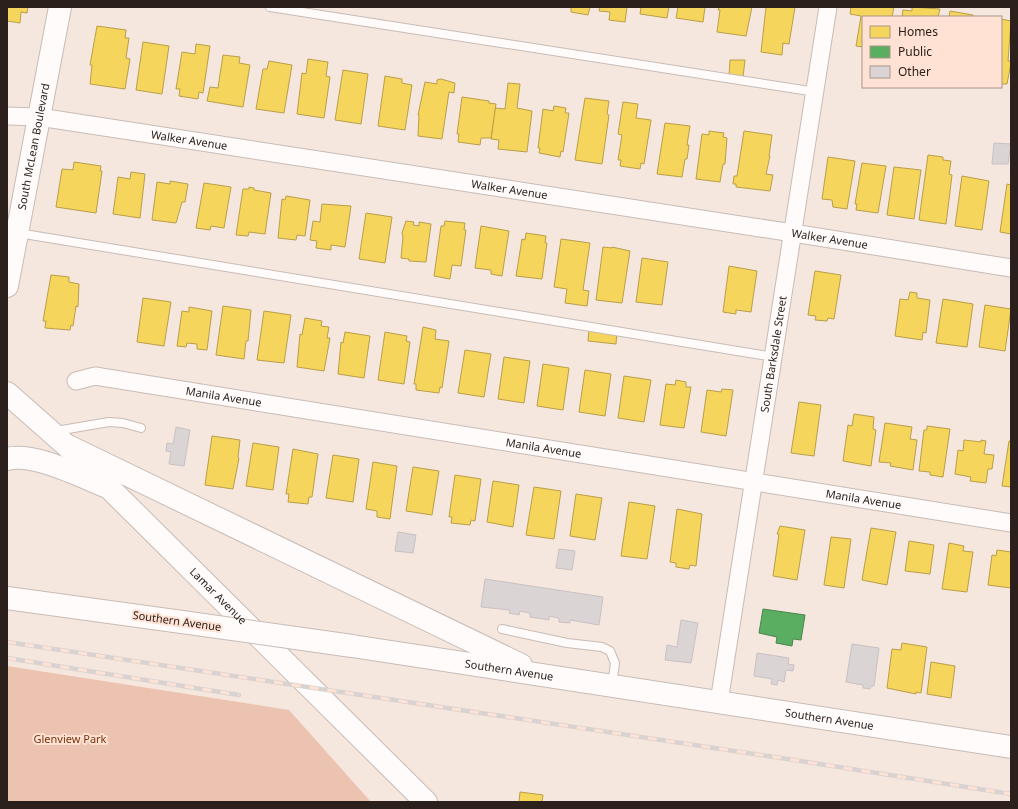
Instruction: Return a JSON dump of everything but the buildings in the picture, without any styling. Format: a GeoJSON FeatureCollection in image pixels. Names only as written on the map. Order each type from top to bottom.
{"type":"FeatureCollection","features":[{"type":"Feature","properties":{"kind":"main road","name":"South McLean Boulevard"},"geometry":{"type":"LineString","coordinates":[[7,286],[60,7]]}},
{"type":"Feature","properties":{"kind":"main road","name":"Lamar Avenue"},"geometry":{"type":"LineString","coordinates":[[7,393],[59,439],[110,488],[426,802]]}},
{"type":"Feature","properties":{"kind":"main road"},"geometry":{"type":"LineString","coordinates":[[59,439],[542,675]]}},
{"type":"Feature","properties":{"kind":"main road"},"geometry":{"type":"LineString","coordinates":[[7,459],[12,458],[43,461],[110,488]]}},
{"type":"Feature","properties":{"kind":"main road","name":"Southern Avenue"},"geometry":{"type":"LineString","coordinates":[[12,596],[352,646],[1011,747]]}},
{"type":"Feature","properties":{"kind":"street","name":"South Barksdale Street"},"geometry":{"type":"LineString","coordinates":[[719,702],[816,92],[828,7]]}},
{"type":"Feature","properties":{"kind":"street","name":"Walker Avenue"},"geometry":{"type":"LineString","coordinates":[[7,116],[39,117],[1011,268]]}},
{"type":"Feature","properties":{"kind":"street","name":"Manila Avenue"},"geometry":{"type":"LineString","coordinates":[[76,381],[95,376],[1011,523]]}},
{"type":"Feature","properties":{"kind":"lane"},"geometry":{"type":"LineString","coordinates":[[270,7],[816,92]]}},
{"type":"Feature","properties":{"kind":"lane"},"geometry":{"type":"LineString","coordinates":[[17,232],[39,237],[774,357]]}},
{"type":"Feature","properties":{"kind":"lane"},"geometry":{"type":"LineString","coordinates":[[59,439],[109,422],[123,423],[141,428]]}},
{"type":"Feature","properties":{"kind":"lane"},"geometry":{"type":"LineString","coordinates":[[502,629],[567,644],[602,647],[610,652],[615,663],[612,686]]}},
{"type":"Feature","properties":{"kind":"green space","name":"Glenview Park"},"geometry":{"type":"Polygon","coordinates":[[[7,666],[289,710],[371,802],[7,802],[7,666]]]}},
{"type":"Feature","properties":{"kind":"railway"},"geometry":{"type":"LineString","coordinates":[[7,642],[1011,794]]}},
{"type":"Feature","properties":{"kind":"railway"},"geometry":{"type":"LineString","coordinates":[[7,658],[239,695]]}}]}
